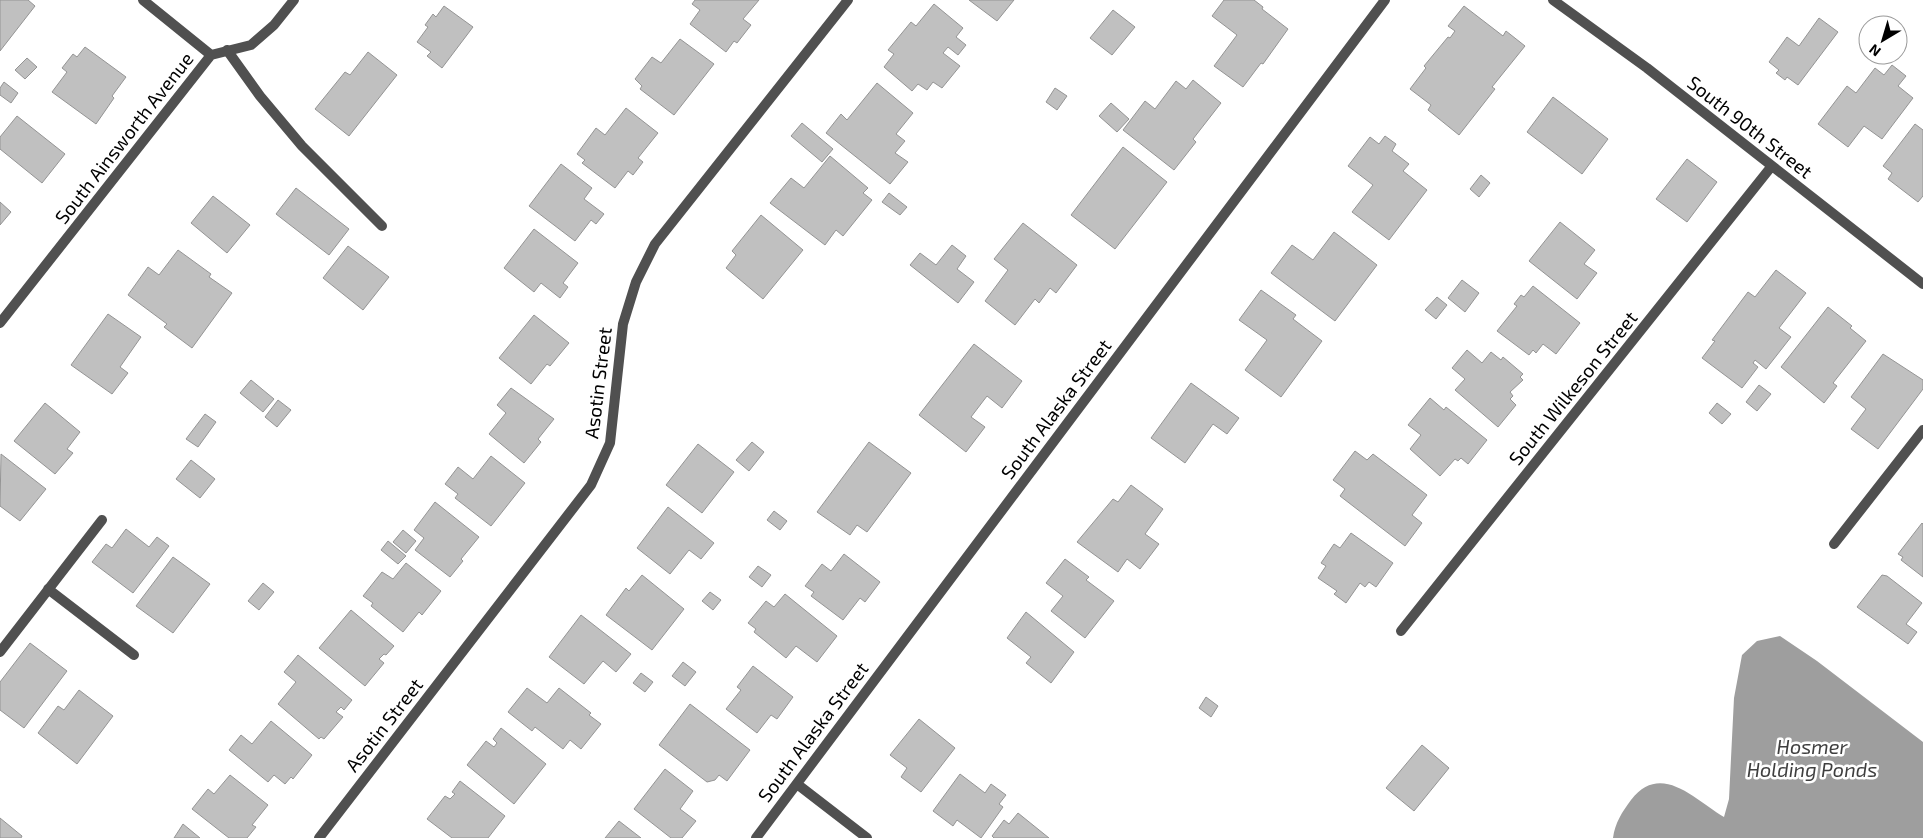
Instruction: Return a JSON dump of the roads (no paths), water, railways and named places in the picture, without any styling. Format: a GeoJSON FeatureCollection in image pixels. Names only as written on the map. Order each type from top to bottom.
{"type":"FeatureCollection","features":[{"type":"Feature","properties":{"kind":"street"},"geometry":{"type":"LineString","coordinates":[[143,0],[211,55]]}},
{"type":"Feature","properties":{"kind":"street","name":"South Ainsworth Avenue"},"geometry":{"type":"LineString","coordinates":[[0,323],[211,55],[251,45],[274,25],[294,0]]}},
{"type":"Feature","properties":{"kind":"street","name":"Asotin Street"},"geometry":{"type":"LineString","coordinates":[[319,838],[591,485],[610,443],[623,324],[636,282],[655,244],[848,0]]}},
{"type":"Feature","properties":{"kind":"street","name":"South Alaska Street"},"geometry":{"type":"LineString","coordinates":[[756,838],[1385,0]]}},
{"type":"Feature","properties":{"kind":"street","name":"South 90th Street"},"geometry":{"type":"LineString","coordinates":[[1553,0],[1647,68],[1771,167],[1923,284]]}},
{"type":"Feature","properties":{"kind":"street"},"geometry":{"type":"LineString","coordinates":[[227,50],[260,96],[302,146],[382,226]]}},
{"type":"Feature","properties":{"kind":"street","name":"South Wilkeson Street"},"geometry":{"type":"LineString","coordinates":[[1401,631],[1771,167]]}},
{"type":"Feature","properties":{"kind":"street"},"geometry":{"type":"LineString","coordinates":[[1834,544],[1923,430]]}},
{"type":"Feature","properties":{"kind":"street"},"geometry":{"type":"LineString","coordinates":[[0,652],[102,520]]}},
{"type":"Feature","properties":{"kind":"street"},"geometry":{"type":"LineString","coordinates":[[48,589],[134,655]]}},
{"type":"Feature","properties":{"kind":"street"},"geometry":{"type":"LineString","coordinates":[[797,784],[867,838]]}},
{"type":"Feature","properties":{"kind":"water","name":"Hosmer Holding Ponds"},"geometry":{"type":"Polygon","coordinates":[[[1780,636],[1817,661],[1923,742],[1923,838],[1613,838],[1619,818],[1631,800],[1642,789],[1654,784],[1666,784],[1678,788],[1724,817],[1729,799],[1734,698],[1742,655],[1757,641],[1780,636]]]}}]}
